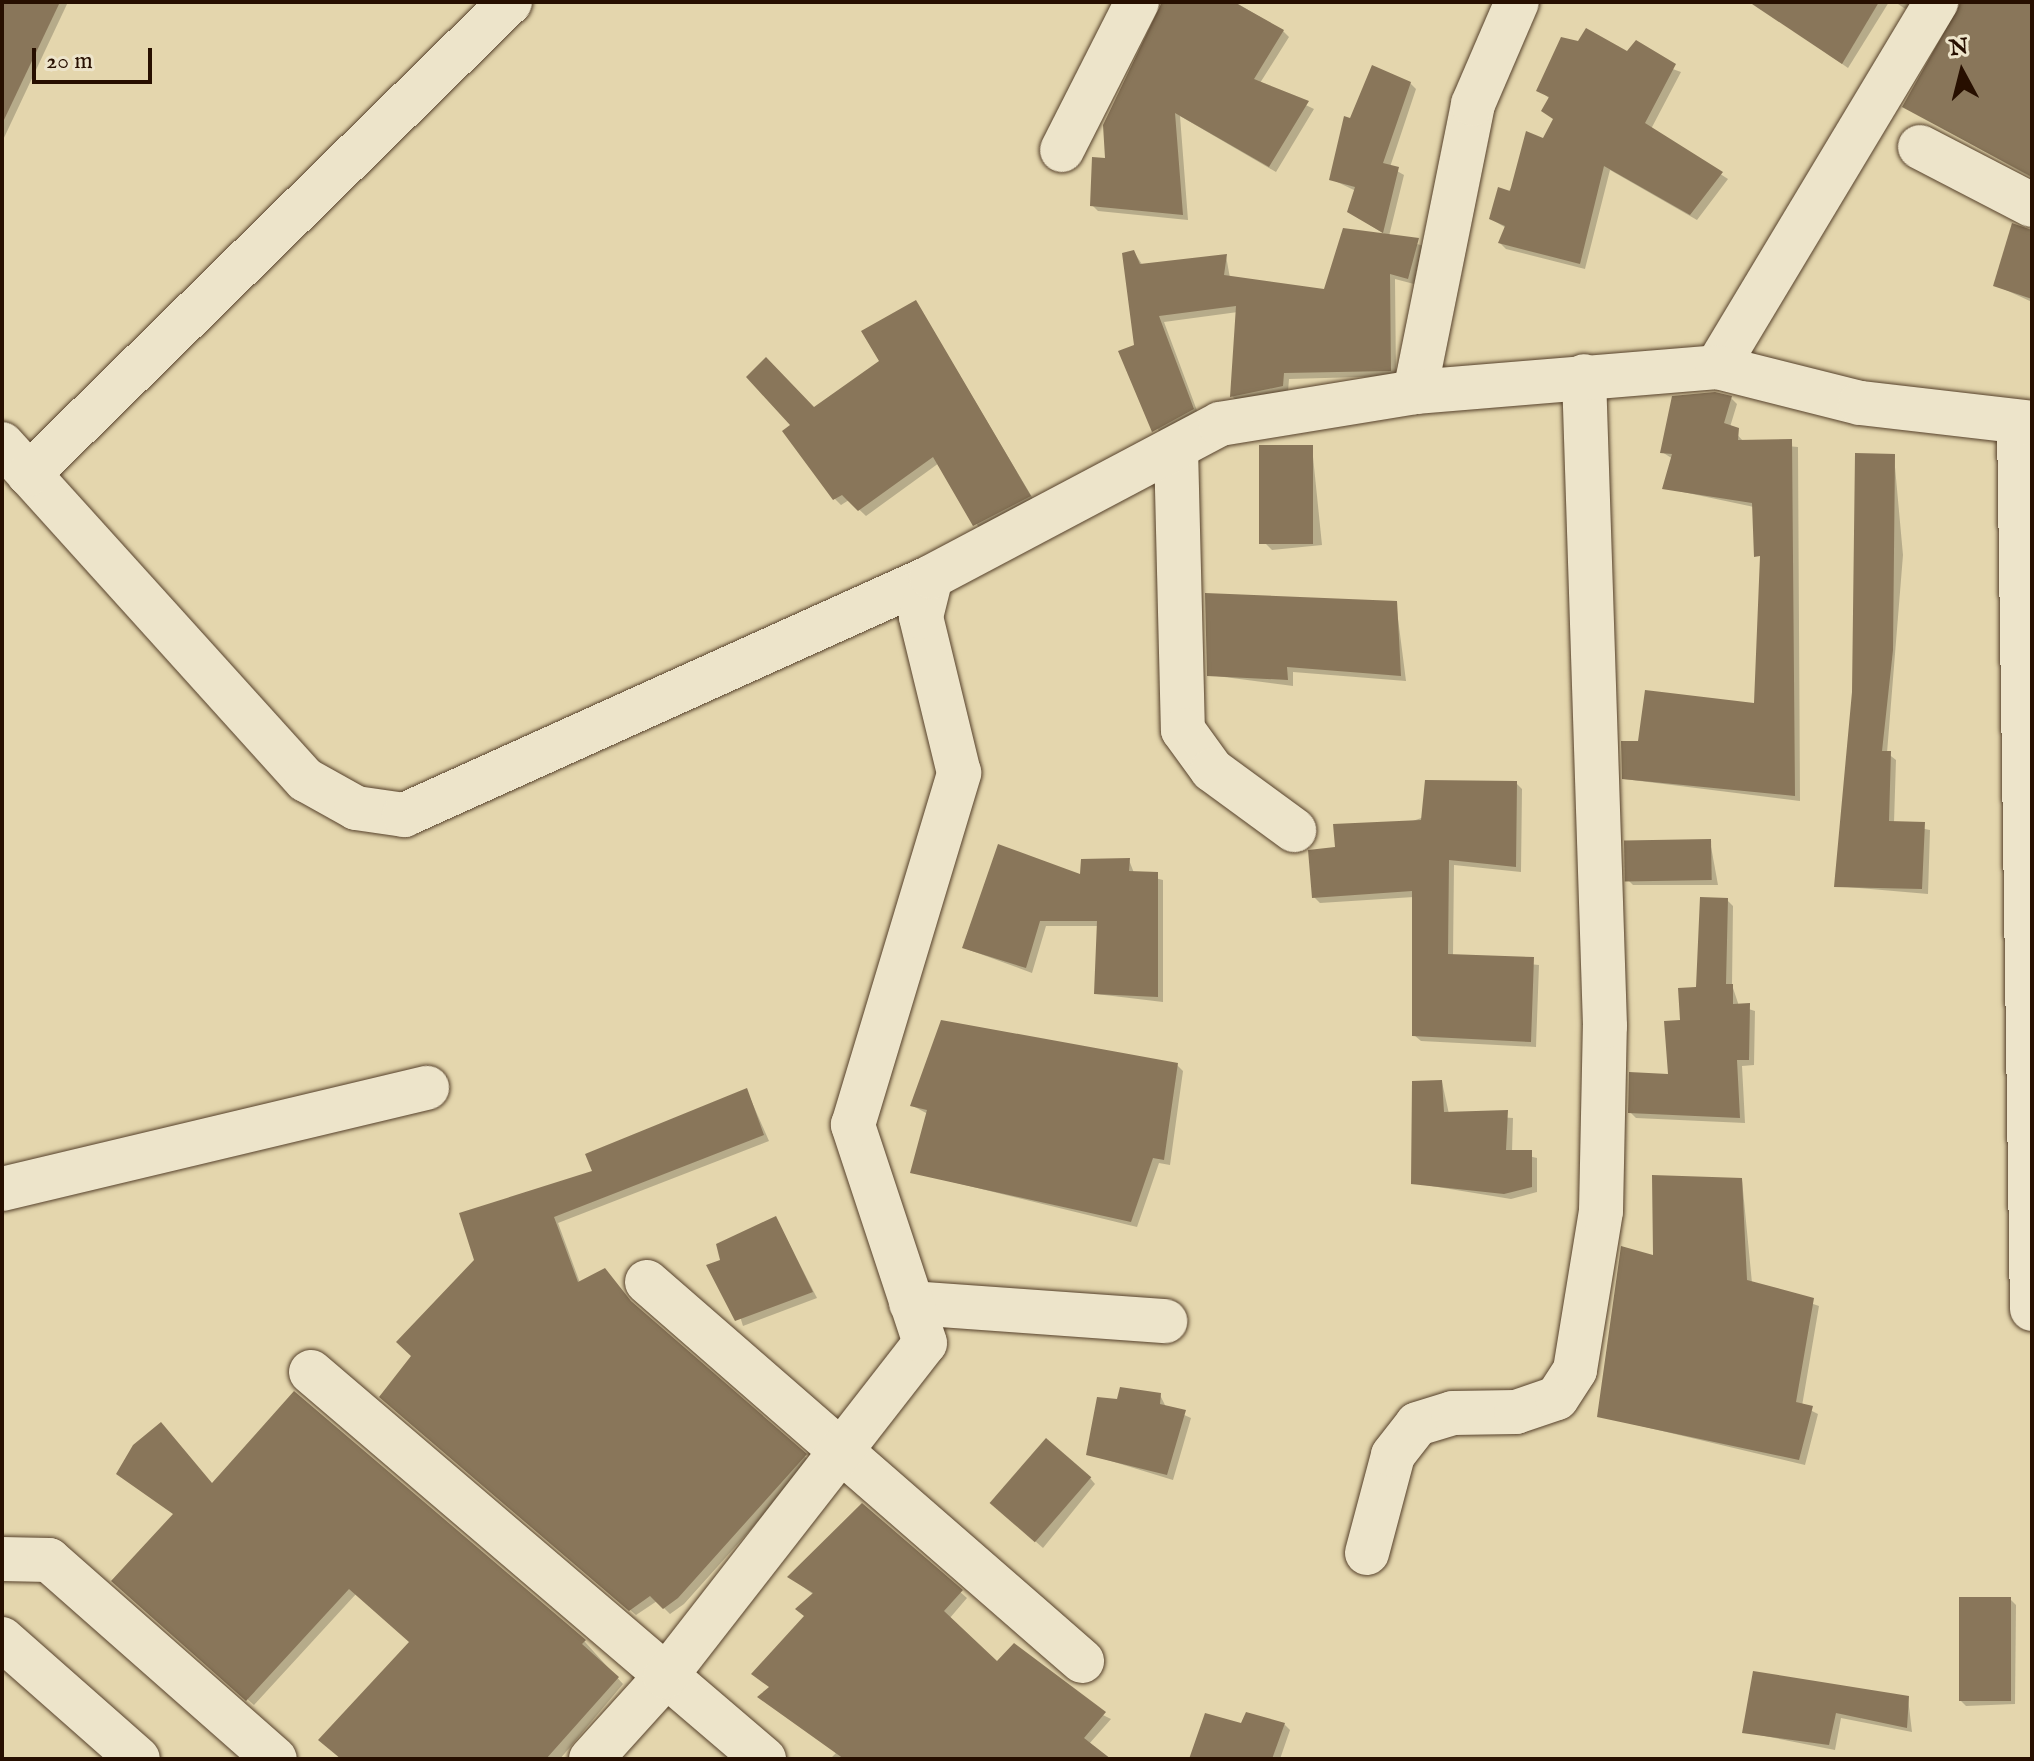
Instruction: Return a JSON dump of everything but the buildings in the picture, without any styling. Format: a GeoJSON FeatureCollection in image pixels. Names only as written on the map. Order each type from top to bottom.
{"type":"FeatureCollection","features":[{"type":"Feature","properties":{"kind":"street"},"geometry":{"type":"LineString","coordinates":[[510,2],[16,459],[306,780],[356,808],[404,815],[931,577],[1220,424],[1415,392],[1717,367],[1860,403],[2026,424],[2032,1309]]}},
{"type":"Feature","properties":{"kind":"street"},"geometry":{"type":"LineString","coordinates":[[1062,150],[1137,2]]}},
{"type":"Feature","properties":{"kind":"street"},"geometry":{"type":"LineString","coordinates":[[1415,392],[1473,104],[1517,2]]}},
{"type":"Feature","properties":{"kind":"street"},"geometry":{"type":"LineString","coordinates":[[1717,367],[1936,2]]}},
{"type":"Feature","properties":{"kind":"street"},"geometry":{"type":"LineString","coordinates":[[1920,147],[2032,205]]}},
{"type":"Feature","properties":{"kind":"street"},"geometry":{"type":"LineString","coordinates":[[1367,1553],[1393,1455],[1417,1424],[1453,1413],[1516,1412],[1557,1398],[1575,1370],[1601,1211],[1605,1026],[1584,376]]}},
{"type":"Feature","properties":{"kind":"street"},"geometry":{"type":"LineString","coordinates":[[1176,448],[1183,730],[1212,770],[1294,830]]}},
{"type":"Feature","properties":{"kind":"street"},"geometry":{"type":"LineString","coordinates":[[591,1759],[665,1677],[925,1343],[853,1125],[959,773],[921,617],[931,577]]}},
{"type":"Feature","properties":{"kind":"street"},"geometry":{"type":"LineString","coordinates":[[2,1189],[427,1088]]}},
{"type":"Feature","properties":{"kind":"street"},"geometry":{"type":"LineString","coordinates":[[647,1282],[1082,1661]]}},
{"type":"Feature","properties":{"kind":"street"},"geometry":{"type":"LineString","coordinates":[[911,1303],[1165,1321]]}},
{"type":"Feature","properties":{"kind":"street"},"geometry":{"type":"LineString","coordinates":[[311,1372],[764,1759]]}},
{"type":"Feature","properties":{"kind":"street"},"geometry":{"type":"LineString","coordinates":[[2,1559],[49,1560],[275,1759]]}},
{"type":"Feature","properties":{"kind":"street"},"geometry":{"type":"LineString","coordinates":[[2,1639],[138,1759]]}}]}
